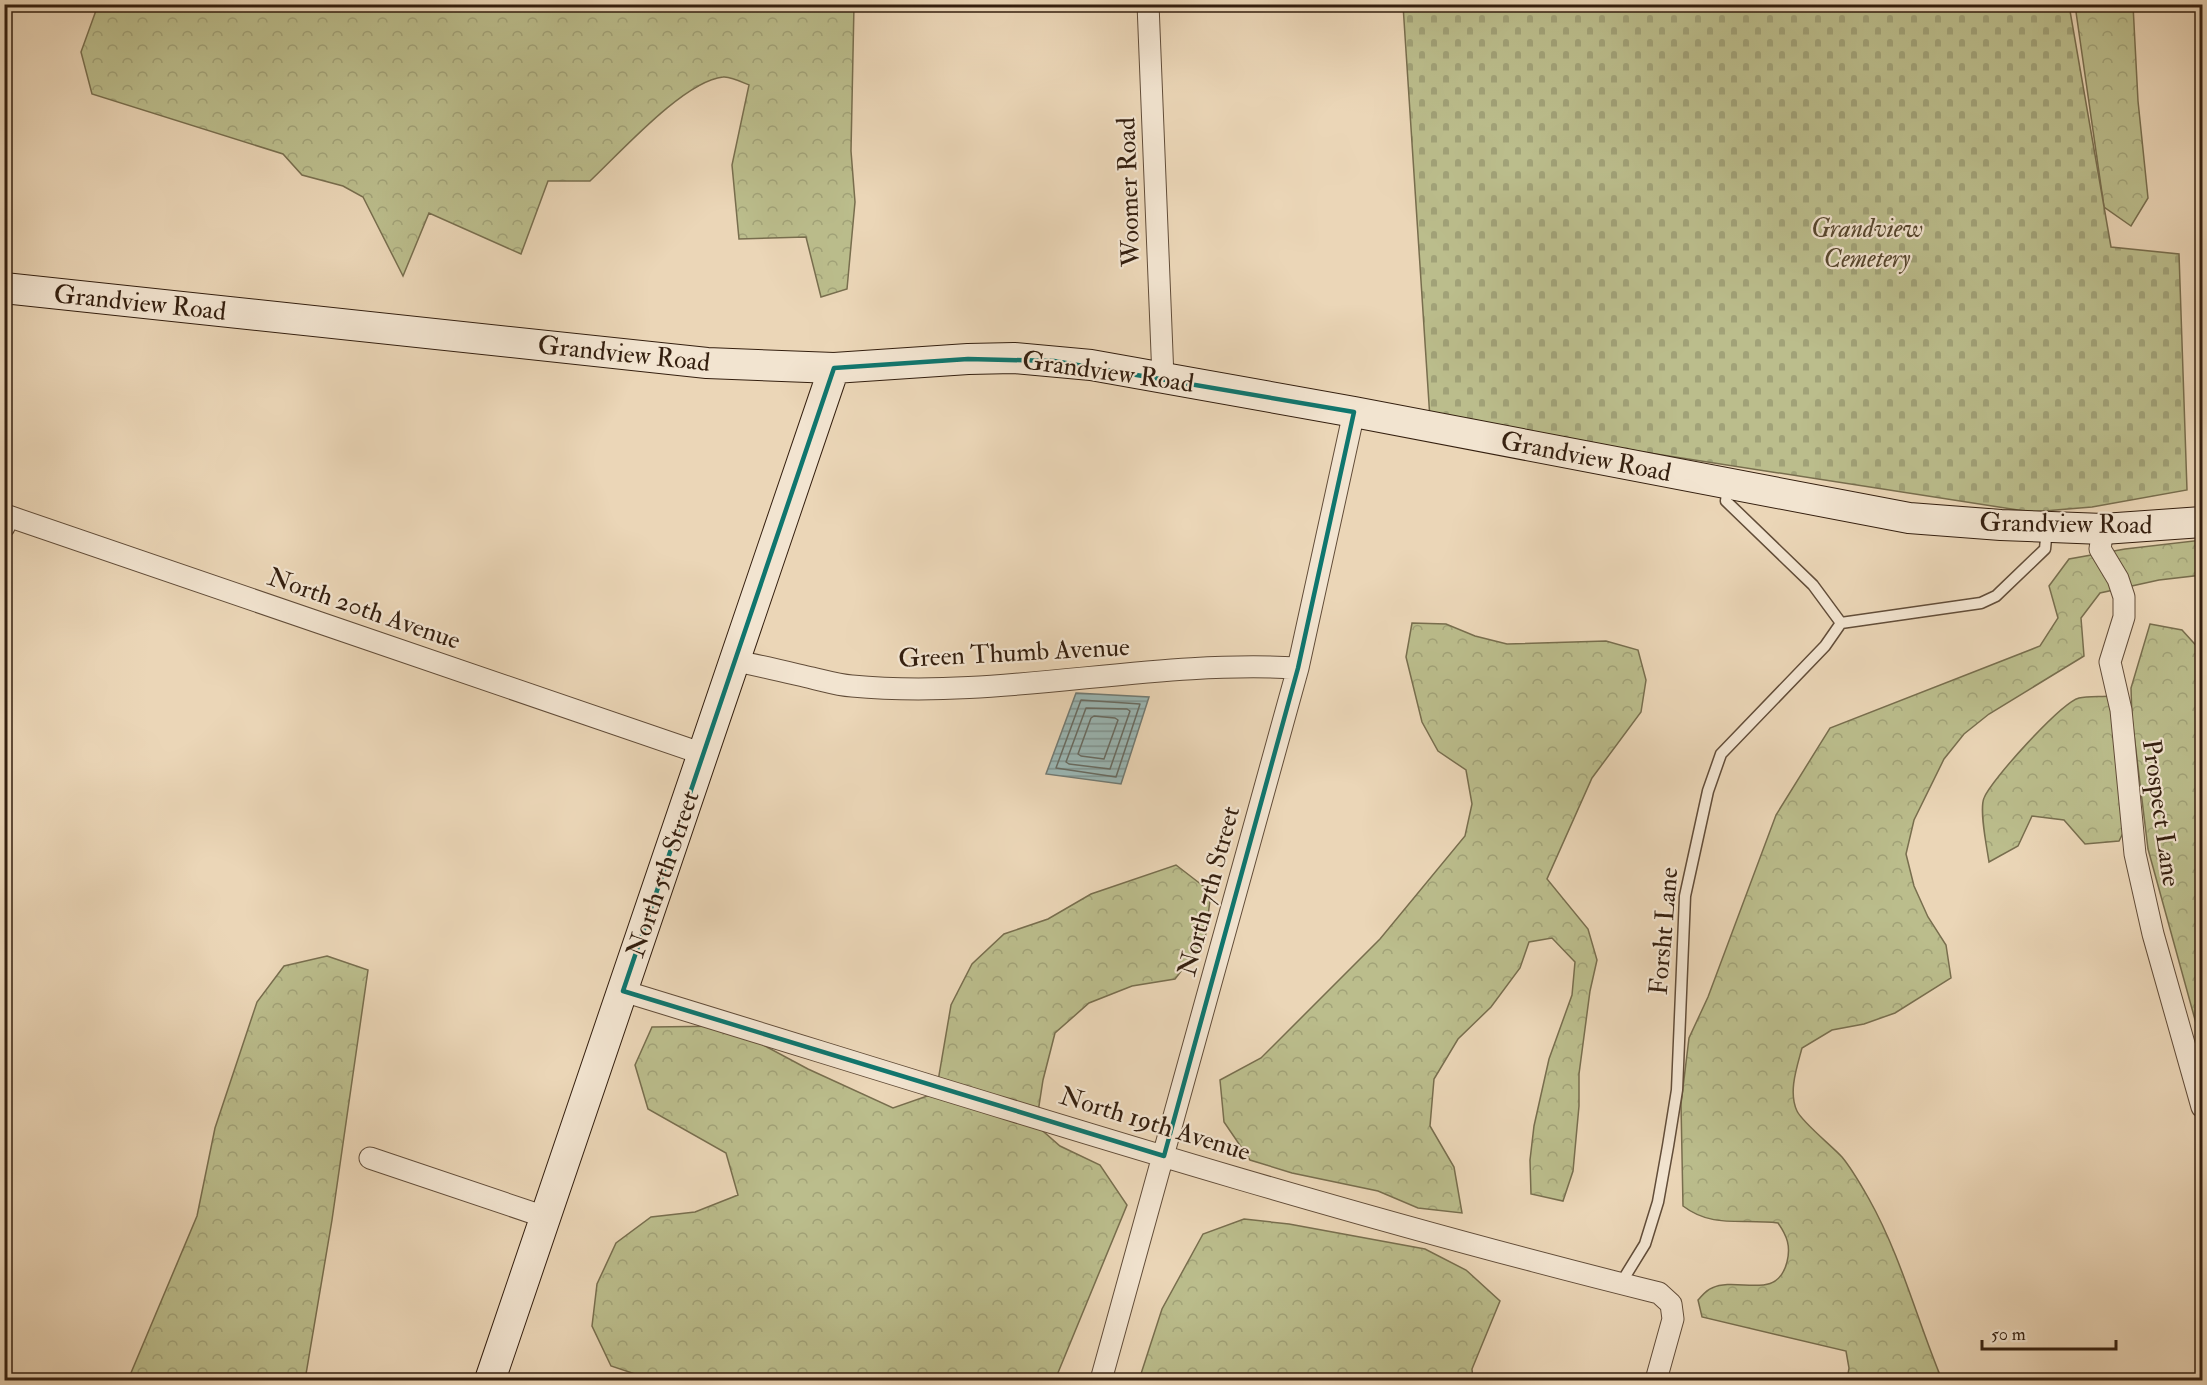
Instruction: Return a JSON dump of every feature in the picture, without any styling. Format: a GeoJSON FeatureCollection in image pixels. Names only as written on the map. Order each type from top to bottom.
{"type":"FeatureCollection","features":[{"type":"Feature","properties":{"kind":"main road","name":"Grandview Road"},"geometry":{"type":"LineString","coordinates":[[4,288],[707,363],[834,368],[1014,358],[1091,365],[1354,412],[1909,518],[2047,528],[2103,529],[2202,522]]}},
{"type":"Feature","properties":{"kind":"main road","name":"North 5th Street"},"geometry":{"type":"LineString","coordinates":[[490,1380],[834,368]]}},
{"type":"Feature","properties":{"kind":"street","name":"Woomer Road"},"geometry":{"type":"LineString","coordinates":[[1148,4],[1163,378]]}},
{"type":"Feature","properties":{"kind":"street","name":"North 7th Street"},"geometry":{"type":"LineString","coordinates":[[1101,1380],[1298,668],[1354,412]]}},
{"type":"Feature","properties":{"kind":"street","name":"North 20th Avenue"},"geometry":{"type":"LineString","coordinates":[[6,521],[703,754]]}},
{"type":"Feature","properties":{"kind":"street","name":"Prospect Lane"},"geometry":{"type":"LineString","coordinates":[[2103,529],[2100,549],[2118,579],[2124,597],[2124,616],[2110,662],[2121,710],[2135,854],[2153,934],[2202,1107]]}},
{"type":"Feature","properties":{"kind":"street","name":"Green Thumb Avenue"},"geometry":{"type":"LineString","coordinates":[[736,661],[850,686],[890,688],[992,687],[1048,683],[1092,676],[1236,665],[1298,668]]}},
{"type":"Feature","properties":{"kind":"street","name":"North 19th Avenue"},"geometry":{"type":"LineString","coordinates":[[623,991],[1164,1156],[1508,1255],[1659,1293],[1671,1304],[1673,1319],[1656,1380]]}},
{"type":"Feature","properties":{"kind":"street"},"geometry":{"type":"LineString","coordinates":[[370,1158],[545,1217]]}},
{"type":"Feature","properties":{"kind":"lane"},"geometry":{"type":"LineString","coordinates":[[1728,484],[1726,501],[1813,585],[1841,623],[1981,603],[1996,596],[2045,549],[2047,528]]}},
{"type":"Feature","properties":{"kind":"lane","name":"Forsht Lane"},"geometry":{"type":"LineString","coordinates":[[1621,1283],[1645,1244],[1658,1202],[1668,1146],[1677,1090],[1685,896],[1708,790],[1721,754],[1825,646],[1841,623]]}},
{"type":"Feature","properties":{"kind":"highlighted area"},"geometry":{"type":"Polygon","coordinates":[[[968,359],[1054,361],[1354,412],[1298,668],[1164,1156],[623,991],[834,368],[968,359]]]}},
{"type":"Feature","properties":{"kind":"green space"},"geometry":{"type":"Polygon","coordinates":[[[98,5],[854,5],[851,151],[855,202],[847,289],[821,297],[806,237],[739,239],[732,165],[749,85],[736,79],[723,77],[707,81],[690,91],[653,120],[590,181],[548,181],[521,254],[429,213],[403,276],[363,197],[343,186],[302,175],[283,154],[92,94],[81,52],[98,5]]]}},
{"type":"Feature","properties":{"kind":"green space","name":"Grandview Cemetery"},"geometry":{"type":"Polygon","coordinates":[[[1403,5],[2069,5],[2111,247],[2179,254],[2187,490],[2092,507],[2031,512],[1430,419],[1403,5]]]}},
{"type":"Feature","properties":{"kind":"green space"},"geometry":{"type":"Polygon","coordinates":[[[2075,5],[2133,5],[2138,101],[2148,198],[2131,226],[2104,207],[2075,5]]]}},
{"type":"Feature","properties":{"kind":"green space"},"geometry":{"type":"Polygon","coordinates":[[[2202,540],[2202,575],[2159,580],[2100,593],[2081,618],[2084,656],[1989,714],[1964,734],[1944,759],[1914,820],[1906,854],[1914,886],[1928,917],[1946,945],[1951,978],[1895,1013],[1864,1024],[1832,1030],[1802,1048],[1793,1088],[1794,1104],[1800,1116],[1842,1157],[1869,1199],[1900,1265],[1942,1380],[1847,1380],[1849,1368],[1846,1351],[1702,1317],[1698,1300],[1708,1290],[1722,1285],[1766,1285],[1775,1281],[1782,1274],[1789,1251],[1786,1237],[1778,1223],[1717,1220],[1706,1218],[1683,1206],[1681,1104],[1689,1038],[1708,997],[1776,815],[1830,728],[2040,646],[2058,618],[2049,586],[2069,559],[2125,549],[2202,540]]]}},
{"type":"Feature","properties":{"kind":"green space"},"geometry":{"type":"Polygon","coordinates":[[[1412,623],[1446,624],[1475,636],[1507,644],[1606,641],[1638,650],[1646,680],[1641,712],[1592,778],[1547,879],[1588,929],[1597,960],[1590,991],[1579,1074],[1579,1106],[1573,1171],[1563,1201],[1531,1194],[1530,1160],[1534,1126],[1549,1059],[1572,995],[1575,962],[1552,938],[1529,942],[1520,968],[1491,1007],[1458,1039],[1434,1079],[1430,1126],[1454,1167],[1462,1213],[1418,1208],[1378,1191],[1292,1173],[1250,1160],[1224,1122],[1220,1080],[1261,1058],[1380,939],[1465,836],[1472,804],[1466,770],[1438,751],[1422,722],[1406,657],[1412,623]]]}},
{"type":"Feature","properties":{"kind":"green space"},"geometry":{"type":"Polygon","coordinates":[[[2150,624],[2182,630],[2202,652],[2202,1045],[2148,849],[2132,718],[2131,688],[2150,624]]]}},
{"type":"Feature","properties":{"kind":"green space"},"geometry":{"type":"Polygon","coordinates":[[[2111,696],[2125,829],[2119,841],[2085,844],[2064,820],[2032,816],[2018,846],[1989,862],[1982,811],[1984,798],[1999,775],[2027,743],[2070,703],[2083,697],[2111,696]]]}},
{"type":"Feature","properties":{"kind":"green space"},"geometry":{"type":"Polygon","coordinates":[[[1176,865],[1211,892],[1205,940],[1175,979],[1132,986],[1089,1003],[1055,1033],[1043,1080],[1036,1125],[1060,1146],[1100,1165],[1127,1205],[1055,1380],[653,1380],[611,1366],[592,1326],[597,1284],[616,1243],[651,1217],[695,1212],[738,1195],[726,1153],[648,1109],[635,1065],[652,1027],[728,1026],[808,1069],[893,1108],[936,1093],[951,1005],[972,964],[1004,934],[1048,919],[1091,894],[1176,865]]]}},
{"type":"Feature","properties":{"kind":"green space"},"geometry":{"type":"Polygon","coordinates":[[[327,956],[368,970],[332,1220],[305,1380],[128,1380],[197,1216],[215,1128],[257,1002],[284,966],[327,956]]]}},
{"type":"Feature","properties":{"kind":"green space"},"geometry":{"type":"Polygon","coordinates":[[[1244,1219],[1289,1224],[1425,1249],[1466,1270],[1500,1301],[1472,1369],[1473,1380],[1139,1380],[1162,1309],[1203,1234],[1244,1219]]]}},
{"type":"Feature","properties":{"kind":"water"},"geometry":{"type":"Polygon","coordinates":[[[1076,693],[1149,697],[1121,784],[1046,774],[1076,693]]]}}]}
